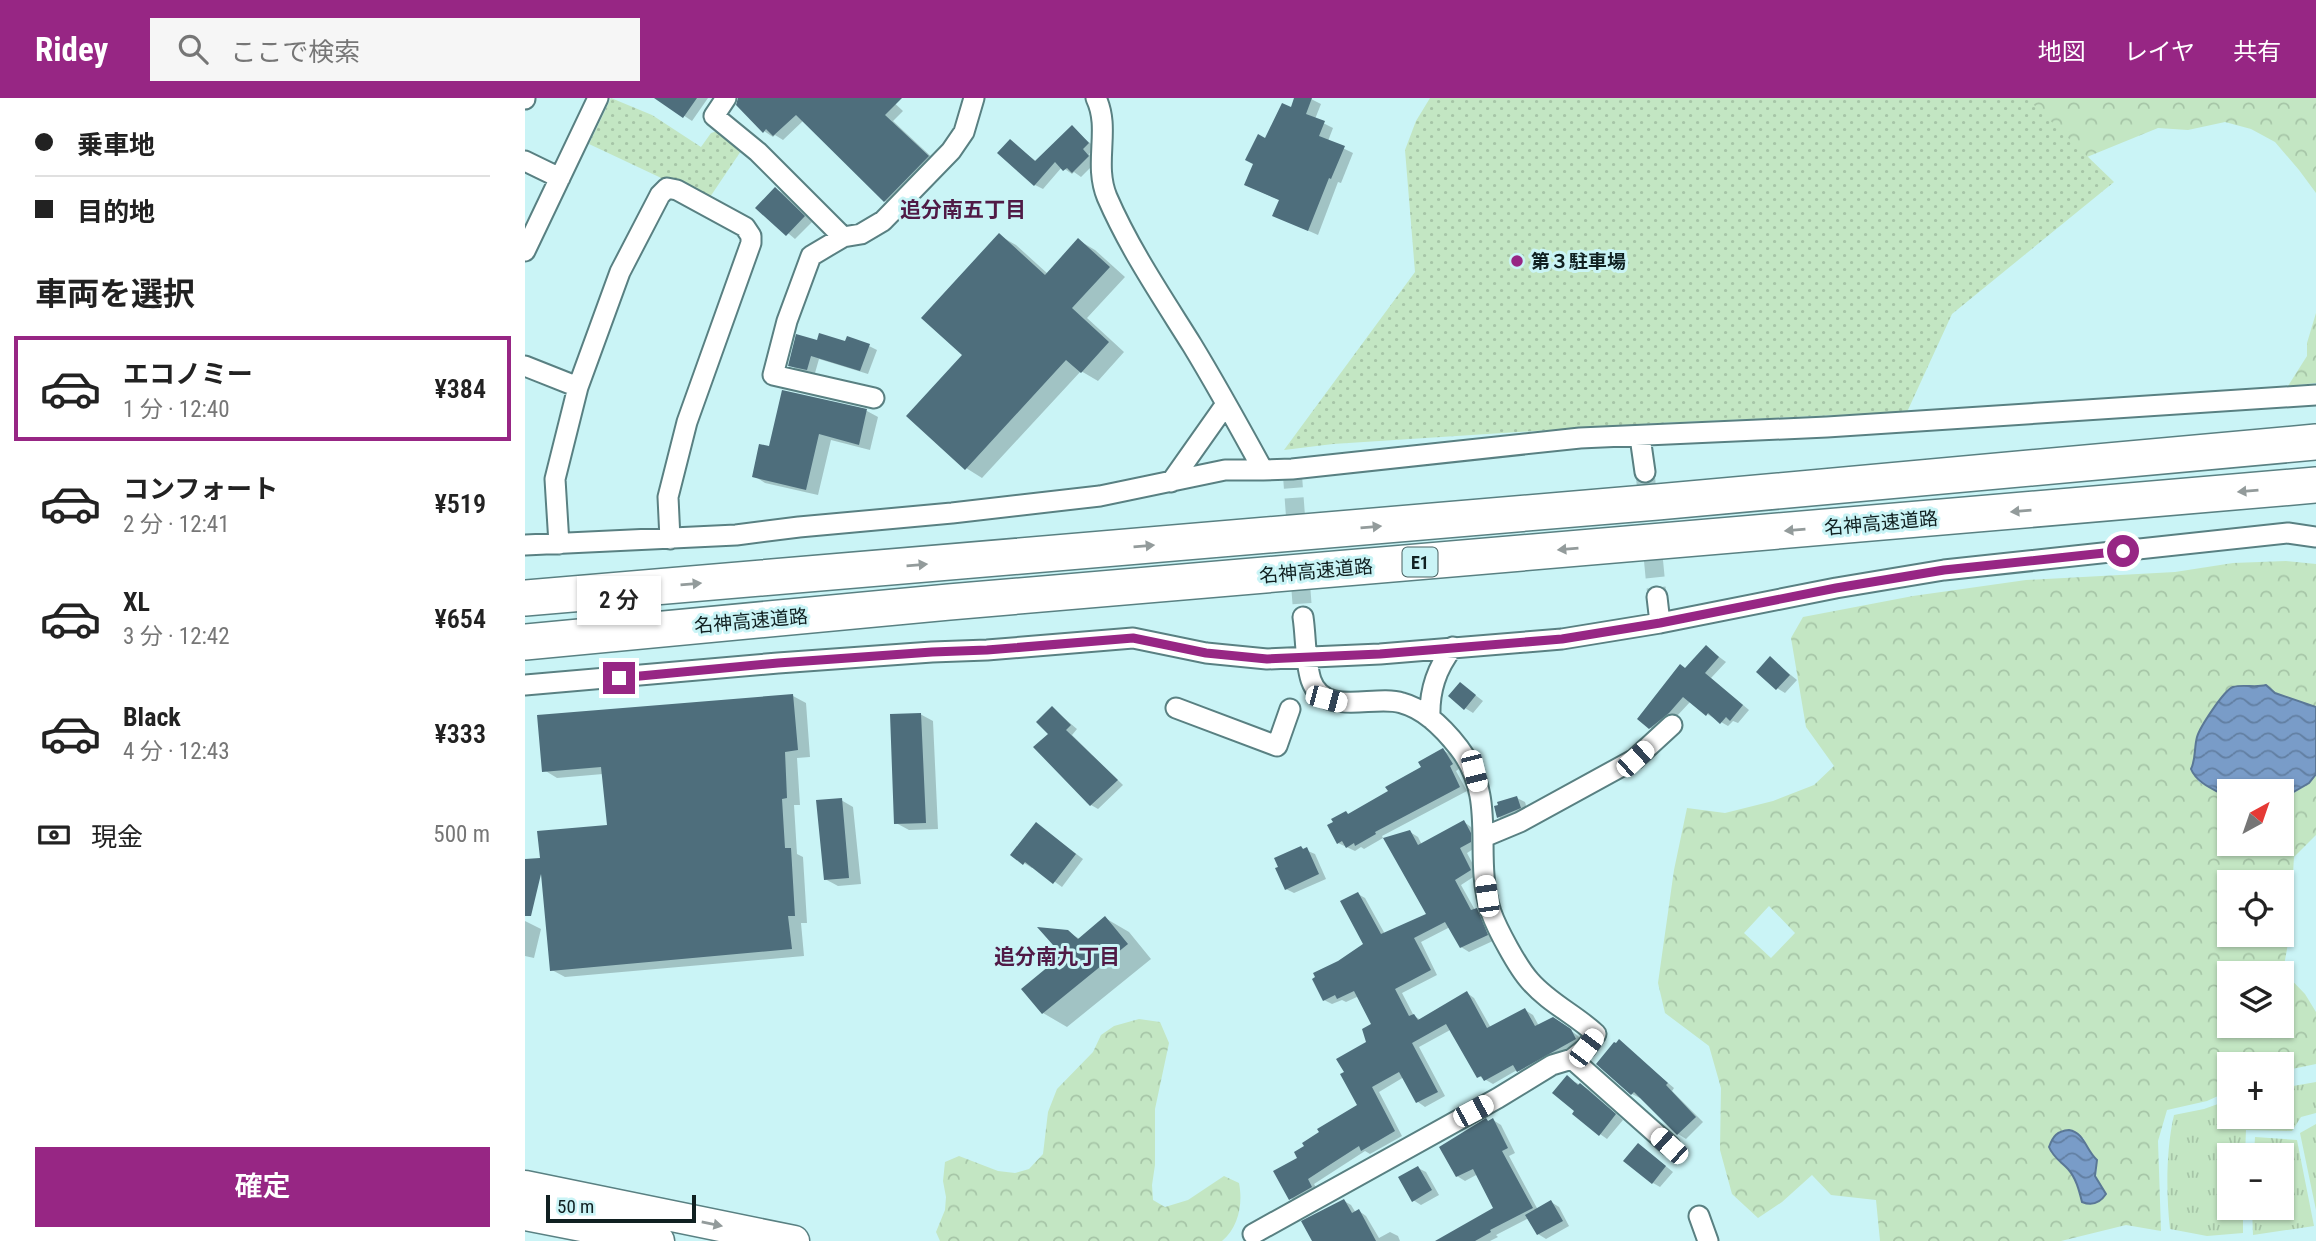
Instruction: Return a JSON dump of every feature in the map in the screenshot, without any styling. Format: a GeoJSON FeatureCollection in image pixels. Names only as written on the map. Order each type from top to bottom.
{"type":"FeatureCollection","features":[{"type":"Feature","properties":{"kind":"highway","name":"名神高速道路"},"geometry":{"type":"LineString","coordinates":[[525,598],[1657,502],[2316,442]]}},
{"type":"Feature","properties":{"kind":"highway","name":"名神高速道路"},"geometry":{"type":"LineString","coordinates":[[525,642],[963,601],[2316,485]]}},
{"type":"Feature","properties":{"kind":"main road"},"geometry":{"type":"LineString","coordinates":[[525,1186],[795,1241]]}},
{"type":"Feature","properties":{"kind":"main road"},"geometry":{"type":"LineString","coordinates":[[525,1215],[659,1241]]}},
{"type":"Feature","properties":{"kind":"street"},"geometry":{"type":"LineString","coordinates":[[525,251],[599,98]]}},
{"type":"Feature","properties":{"kind":"street"},"geometry":{"type":"LineString","coordinates":[[726,98],[715,116],[758,152],[843,237]]}},
{"type":"Feature","properties":{"kind":"street"},"geometry":{"type":"LineString","coordinates":[[874,398],[773,375],[787,321],[811,256],[843,237],[861,234],[883,221],[931,173],[964,132],[974,98]]}},
{"type":"Feature","properties":{"kind":"street"},"geometry":{"type":"LineString","coordinates":[[1096,98],[1101,108],[1100,173],[1106,195],[1140,263],[1263,470]]}},
{"type":"Feature","properties":{"kind":"street"},"geometry":{"type":"LineString","coordinates":[[525,161],[560,178]]}},
{"type":"Feature","properties":{"kind":"street"},"geometry":{"type":"LineString","coordinates":[[559,544],[555,479],[579,387],[620,272],[660,195],[667,188],[677,190],[745,227],[751,236],[751,243],[687,422],[668,497],[670,539]]}},
{"type":"Feature","properties":{"kind":"street"},"geometry":{"type":"LineString","coordinates":[[525,366],[579,387]]}},
{"type":"Feature","properties":{"kind":"street"},"geometry":{"type":"LineString","coordinates":[[525,545],[670,539],[952,513],[1100,496],[1225,470],[1292,469],[1550,441],[1827,427],[2316,396]]}},
{"type":"Feature","properties":{"kind":"street"},"geometry":{"type":"LineString","coordinates":[[1171,482],[1226,404]]}},
{"type":"Feature","properties":{"kind":"street"},"geometry":{"type":"LineString","coordinates":[[1640,437],[1645,472]]}},
{"type":"Feature","properties":{"kind":"street"},"geometry":{"type":"LineString","coordinates":[[525,685],[778,663],[1133,638],[1234,657],[1267,659],[1380,654],[1562,639],[1944,570],[2288,533],[2316,537]]}},
{"type":"Feature","properties":{"kind":"street"},"geometry":{"type":"LineString","coordinates":[[1657,597],[1660,623]]}},
{"type":"Feature","properties":{"kind":"street"},"geometry":{"type":"LineString","coordinates":[[1253,1234],[1498,1098],[1552,1065],[1572,1059],[1586,1048],[1596,1034],[1530,982],[1492,915],[1483,871],[1481,797],[1474,771],[1459,748],[1430,718],[1416,709],[1394,701],[1340,703],[1326,699],[1311,681],[1303,617]]}},
{"type":"Feature","properties":{"kind":"street"},"geometry":{"type":"LineString","coordinates":[[1430,718],[1429,698],[1435,677],[1453,647]]}},
{"type":"Feature","properties":{"kind":"street"},"geometry":{"type":"LineString","coordinates":[[1175,708],[1277,746],[1290,709]]}},
{"type":"Feature","properties":{"kind":"street"},"geometry":{"type":"LineString","coordinates":[[1484,837],[1520,822],[1635,759],[1672,725]]}},
{"type":"Feature","properties":{"kind":"street"},"geometry":{"type":"LineString","coordinates":[[1572,1059],[1669,1146]]}},
{"type":"Feature","properties":{"kind":"street"},"geometry":{"type":"LineString","coordinates":[[1699,1216],[1708,1241]]}},
{"type":"Feature","properties":{"kind":"green space"},"geometry":{"type":"Polygon","coordinates":[[[611,98],[652,115],[701,147],[711,133],[721,130],[743,148],[708,200],[589,144],[611,98]]]}},
{"type":"Feature","properties":{"kind":"green space"},"geometry":{"type":"Polygon","coordinates":[[[1430,98],[2043,98],[2033,104],[2114,182],[1952,314],[1907,412],[1659,423],[1333,444],[1284,450],[1415,272],[1405,150],[1416,121],[1430,98]]]}},
{"type":"Feature","properties":{"kind":"green space"},"geometry":{"type":"Polygon","coordinates":[[[1741,98],[2316,98],[2316,193],[2275,142],[2251,129],[2225,122],[2188,130],[2158,128],[2082,159],[1741,98]]]}},
{"type":"Feature","properties":{"kind":"green space"},"geometry":{"type":"Polygon","coordinates":[[[2316,313],[2316,383],[2288,386],[2307,356],[2307,343],[2316,313]]]}},
{"type":"Feature","properties":{"kind":"green space"},"geometry":{"type":"Polygon","coordinates":[[[2286,561],[2316,564],[2316,707],[2275,693],[2266,686],[2228,689],[2199,730],[2191,769],[2199,782],[2217,792],[2217,856],[2294,856],[2294,793],[2316,774],[2316,835],[2294,857],[2293,870],[2217,870],[2217,947],[2287,947],[2285,961],[2217,961],[2217,1038],[2294,1038],[2294,982],[2316,1012],[2316,1064],[2294,1069],[2294,1052],[2217,1052],[2217,1096],[2167,1110],[2158,1141],[2161,1231],[2126,1225],[2061,1241],[1880,1241],[1876,1200],[1831,1195],[1812,1175],[1782,1202],[1758,1218],[1732,1194],[1720,1150],[1721,1088],[1709,1046],[1665,1013],[1658,983],[1674,870],[1687,808],[1725,813],[1773,801],[1814,785],[1834,766],[1806,727],[1791,638],[1803,617],[1913,596],[2026,580],[2175,572],[2233,563],[2286,561]],[[1769,906],[1744,933],[1771,958],[1795,933],[1769,906]],[[2084,1138],[2049,1147],[2073,1176],[2082,1202],[2103,1188],[2097,1178],[2097,1160],[2085,1146],[2084,1138]]]}},
{"type":"Feature","properties":{"kind":"green space"},"geometry":{"type":"Polygon","coordinates":[[[1139,1019],[1160,1022],[1169,1043],[1155,1109],[1153,1200],[1165,1207],[1188,1200],[1224,1176],[1239,1183],[1238,1214],[1228,1235],[1222,1241],[940,1241],[936,1232],[945,1210],[945,1162],[959,1156],[998,1171],[1015,1173],[1029,1169],[1043,1154],[1048,1112],[1057,1089],[1093,1052],[1101,1035],[1114,1026],[1139,1019]]]}},
{"type":"Feature","properties":{"kind":"green space"},"geometry":{"type":"Polygon","coordinates":[[[2316,1082],[2316,1113],[2301,1117],[2294,1128],[2294,1086],[2316,1082]]]}},
{"type":"Feature","properties":{"kind":"green space"},"geometry":{"type":"Polygon","coordinates":[[[2217,1104],[2217,1129],[2293,1129],[2246,1130],[2245,1143],[2217,1143],[2217,1220],[2243,1220],[2243,1233],[2207,1236],[2170,1229],[2167,1172],[2174,1115],[2217,1104]]]}},
{"type":"Feature","properties":{"kind":"green space"},"geometry":{"type":"Polygon","coordinates":[[[2316,1124],[2316,1210],[2300,1133],[2316,1124]]]}},
{"type":"Feature","properties":{"kind":"green space"},"geometry":{"type":"Polygon","coordinates":[[[2255,1137],[2297,1140],[2314,1226],[2253,1235],[2252,1220],[2294,1220],[2294,1143],[2255,1143],[2255,1137]]]}},
{"type":"Feature","properties":{"kind":"water"},"geometry":{"type":"Polygon","coordinates":[[[2266,685],[2275,693],[2316,707],[2316,774],[2309,783],[2294,792],[2294,779],[2217,779],[2217,791],[2202,783],[2191,769],[2197,737],[2213,709],[2229,690],[2237,686],[2266,685]]]}},
{"type":"Feature","properties":{"kind":"water"},"geometry":{"type":"Polygon","coordinates":[[[2069,1130],[2082,1138],[2097,1160],[2095,1176],[2106,1194],[2095,1203],[2082,1202],[2073,1176],[2049,1147],[2056,1135],[2069,1130]]]}},
{"type":"Feature","properties":{"kind":"building"},"geometry":{"type":"Polygon","coordinates":[[[654,98],[697,98],[683,118],[654,98]]]}},
{"type":"Feature","properties":{"kind":"building"},"geometry":{"type":"Polygon","coordinates":[[[738,98],[902,98],[885,115],[929,156],[884,202],[796,115],[773,136],[766,129],[763,133],[736,105],[738,98]]]}},
{"type":"Feature","properties":{"kind":"building"},"geometry":{"type":"Polygon","coordinates":[[[1294,98],[1312,98],[1306,114],[1325,121],[1319,136],[1345,146],[1308,231],[1272,216],[1279,200],[1244,185],[1253,164],[1245,160],[1258,134],[1265,138],[1282,103],[1291,107],[1294,98]]]}},
{"type":"Feature","properties":{"kind":"building"},"geometry":{"type":"Polygon","coordinates":[[[1072,125],[1089,143],[1083,149],[1089,156],[1072,173],[1067,168],[1063,171],[1055,162],[1034,186],[997,153],[1010,139],[1035,161],[1072,125]]]}},
{"type":"Feature","properties":{"kind":"building"},"geometry":{"type":"Polygon","coordinates":[[[775,187],[805,216],[786,236],[755,208],[775,187]]]}},
{"type":"Feature","properties":{"kind":"building"},"geometry":{"type":"Polygon","coordinates":[[[999,233],[1045,275],[1078,238],[1110,267],[1072,308],[1109,342],[1081,373],[1066,360],[965,470],[906,416],[962,355],[921,318],[999,233]]]}},
{"type":"Feature","properties":{"kind":"building"},"geometry":{"type":"Polygon","coordinates":[[[819,333],[845,341],[847,336],[870,344],[860,371],[811,356],[807,370],[788,366],[796,334],[817,340],[819,333]]]}},
{"type":"Feature","properties":{"kind":"building"},"geometry":{"type":"Polygon","coordinates":[[[782,390],[867,409],[859,445],[819,434],[806,490],[752,477],[759,444],[769,446],[782,390]]]}},
{"type":"Feature","properties":{"kind":"building"},"geometry":{"type":"Polygon","coordinates":[[[1706,645],[1719,657],[1705,673],[1743,705],[1730,721],[1726,717],[1720,724],[1683,697],[1649,729],[1637,719],[1680,664],[1685,668],[1706,645]]]}},
{"type":"Feature","properties":{"kind":"building"},"geometry":{"type":"Polygon","coordinates":[[[1770,656],[1790,675],[1776,690],[1756,672],[1770,656]]]}},
{"type":"Feature","properties":{"kind":"building"},"geometry":{"type":"Polygon","coordinates":[[[1460,682],[1476,695],[1464,710],[1448,696],[1460,682]]]}},
{"type":"Feature","properties":{"kind":"building"},"geometry":{"type":"Polygon","coordinates":[[[793,694],[798,750],[785,752],[787,798],[782,799],[785,848],[791,848],[795,916],[788,916],[792,949],[550,971],[541,874],[531,916],[525,916],[525,859],[540,858],[537,831],[607,825],[601,767],[542,772],[537,715],[793,694]]]}},
{"type":"Feature","properties":{"kind":"building"},"geometry":{"type":"Polygon","coordinates":[[[1052,706],[1071,725],[1066,730],[1118,780],[1090,806],[1033,747],[1048,734],[1036,722],[1052,706]]]}},
{"type":"Feature","properties":{"kind":"building"},"geometry":{"type":"Polygon","coordinates":[[[921,713],[926,823],[894,824],[890,714],[921,713]]]}},
{"type":"Feature","properties":{"kind":"building"},"geometry":{"type":"Polygon","coordinates":[[[1443,748],[1453,764],[1450,766],[1460,787],[1375,832],[1376,834],[1355,846],[1354,843],[1346,848],[1342,841],[1337,844],[1327,825],[1333,822],[1331,819],[1346,811],[1348,814],[1388,791],[1385,787],[1421,767],[1418,762],[1443,748]]]}},
{"type":"Feature","properties":{"kind":"building"},"geometry":{"type":"Polygon","coordinates":[[[1517,796],[1521,808],[1497,818],[1494,806],[1498,805],[1497,802],[1517,796]]]}},
{"type":"Feature","properties":{"kind":"building"},"geometry":{"type":"Polygon","coordinates":[[[842,798],[849,878],[824,880],[816,800],[842,798]]]}},
{"type":"Feature","properties":{"kind":"building"},"geometry":{"type":"Polygon","coordinates":[[[1464,820],[1471,833],[1471,842],[1460,848],[1471,870],[1455,880],[1471,910],[1477,908],[1488,935],[1460,948],[1445,922],[1414,938],[1431,970],[1395,989],[1409,1016],[1414,1014],[1418,1020],[1467,991],[1487,1028],[1525,1008],[1535,1026],[1553,1017],[1571,1029],[1576,1039],[1517,1072],[1513,1065],[1484,1081],[1481,1076],[1477,1078],[1446,1024],[1412,1043],[1438,1092],[1416,1103],[1399,1072],[1372,1087],[1395,1131],[1361,1151],[1359,1146],[1331,1164],[1308,1179],[1312,1187],[1289,1200],[1273,1171],[1297,1158],[1294,1152],[1319,1132],[1317,1129],[1357,1105],[1340,1074],[1344,1072],[1336,1059],[1366,1042],[1362,1029],[1371,1024],[1354,991],[1337,999],[1335,995],[1323,1001],[1312,979],[1315,977],[1313,973],[1338,961],[1363,944],[1340,901],[1358,892],[1381,934],[1426,914],[1383,838],[1410,830],[1418,845],[1464,820]]]}},
{"type":"Feature","properties":{"kind":"building"},"geometry":{"type":"Polygon","coordinates":[[[1036,822],[1076,854],[1053,884],[1025,862],[1023,865],[1010,855],[1036,822]]]}},
{"type":"Feature","properties":{"kind":"building"},"geometry":{"type":"Polygon","coordinates":[[[1301,846],[1303,849],[1307,847],[1319,874],[1285,890],[1275,868],[1278,867],[1274,858],[1301,846]]]}},
{"type":"Feature","properties":{"kind":"building"},"geometry":{"type":"Polygon","coordinates":[[[1105,916],[1128,944],[1042,1014],[1021,989],[1055,961],[1046,950],[1053,945],[1037,927],[1068,930],[1078,939],[1105,916]]]}},
{"type":"Feature","properties":{"kind":"building"},"geometry":{"type":"Polygon","coordinates":[[[1619,1039],[1668,1083],[1666,1085],[1696,1117],[1677,1135],[1634,1092],[1631,1095],[1596,1064],[1619,1039]]]}},
{"type":"Feature","properties":{"kind":"building"},"geometry":{"type":"Polygon","coordinates":[[[1567,1075],[1616,1114],[1599,1136],[1552,1093],[1567,1075]]]}},
{"type":"Feature","properties":{"kind":"building"},"geometry":{"type":"Polygon","coordinates":[[[1486,1118],[1488,1121],[1493,1118],[1508,1148],[1502,1151],[1533,1208],[1490,1230],[1491,1232],[1475,1241],[1435,1241],[1493,1208],[1473,1169],[1456,1177],[1439,1147],[1486,1118]]]}},
{"type":"Feature","properties":{"kind":"building"},"geometry":{"type":"Polygon","coordinates":[[[1638,1143],[1666,1166],[1652,1184],[1623,1161],[1638,1143]]]}},
{"type":"Feature","properties":{"kind":"building"},"geometry":{"type":"Polygon","coordinates":[[[1418,1166],[1432,1190],[1412,1202],[1398,1177],[1418,1166]]]}},
{"type":"Feature","properties":{"kind":"building"},"geometry":{"type":"Polygon","coordinates":[[[1344,1199],[1352,1213],[1359,1209],[1376,1241],[1312,1241],[1301,1221],[1344,1199]]]}},
{"type":"Feature","properties":{"kind":"building"},"geometry":{"type":"Polygon","coordinates":[[[1551,1200],[1563,1221],[1537,1235],[1525,1215],[1551,1200]]]}},
{"type":"Feature","properties":{"kind":"tunnel"},"geometry":{"type":"LineString","coordinates":[[1292,469],[1303,617]]}},
{"type":"Feature","properties":{"kind":"tunnel"},"geometry":{"type":"LineString","coordinates":[[1645,472],[1657,597]]}},
{"type":"Feature","properties":{"kind":"place","name":"第３駐車場"},"geometry":{"type":"Point","coordinates":[1517,261]}},
{"type":"Feature","properties":{"kind":"district","name":"追分南五丁目"},"geometry":{"type":"Point","coordinates":[963,210]}},
{"type":"Feature","properties":{"kind":"district","name":"追分南九丁目"},"geometry":{"type":"Point","coordinates":[1057,957]}},
{"type":"Feature","properties":{"kind":"route"},"geometry":{"type":"LineString","coordinates":[[619,678],[778,663],[987,650],[1103,639],[1133,638],[1206,653],[1267,659],[1380,654],[1562,639],[1944,570],[2123,551]]}}]}
